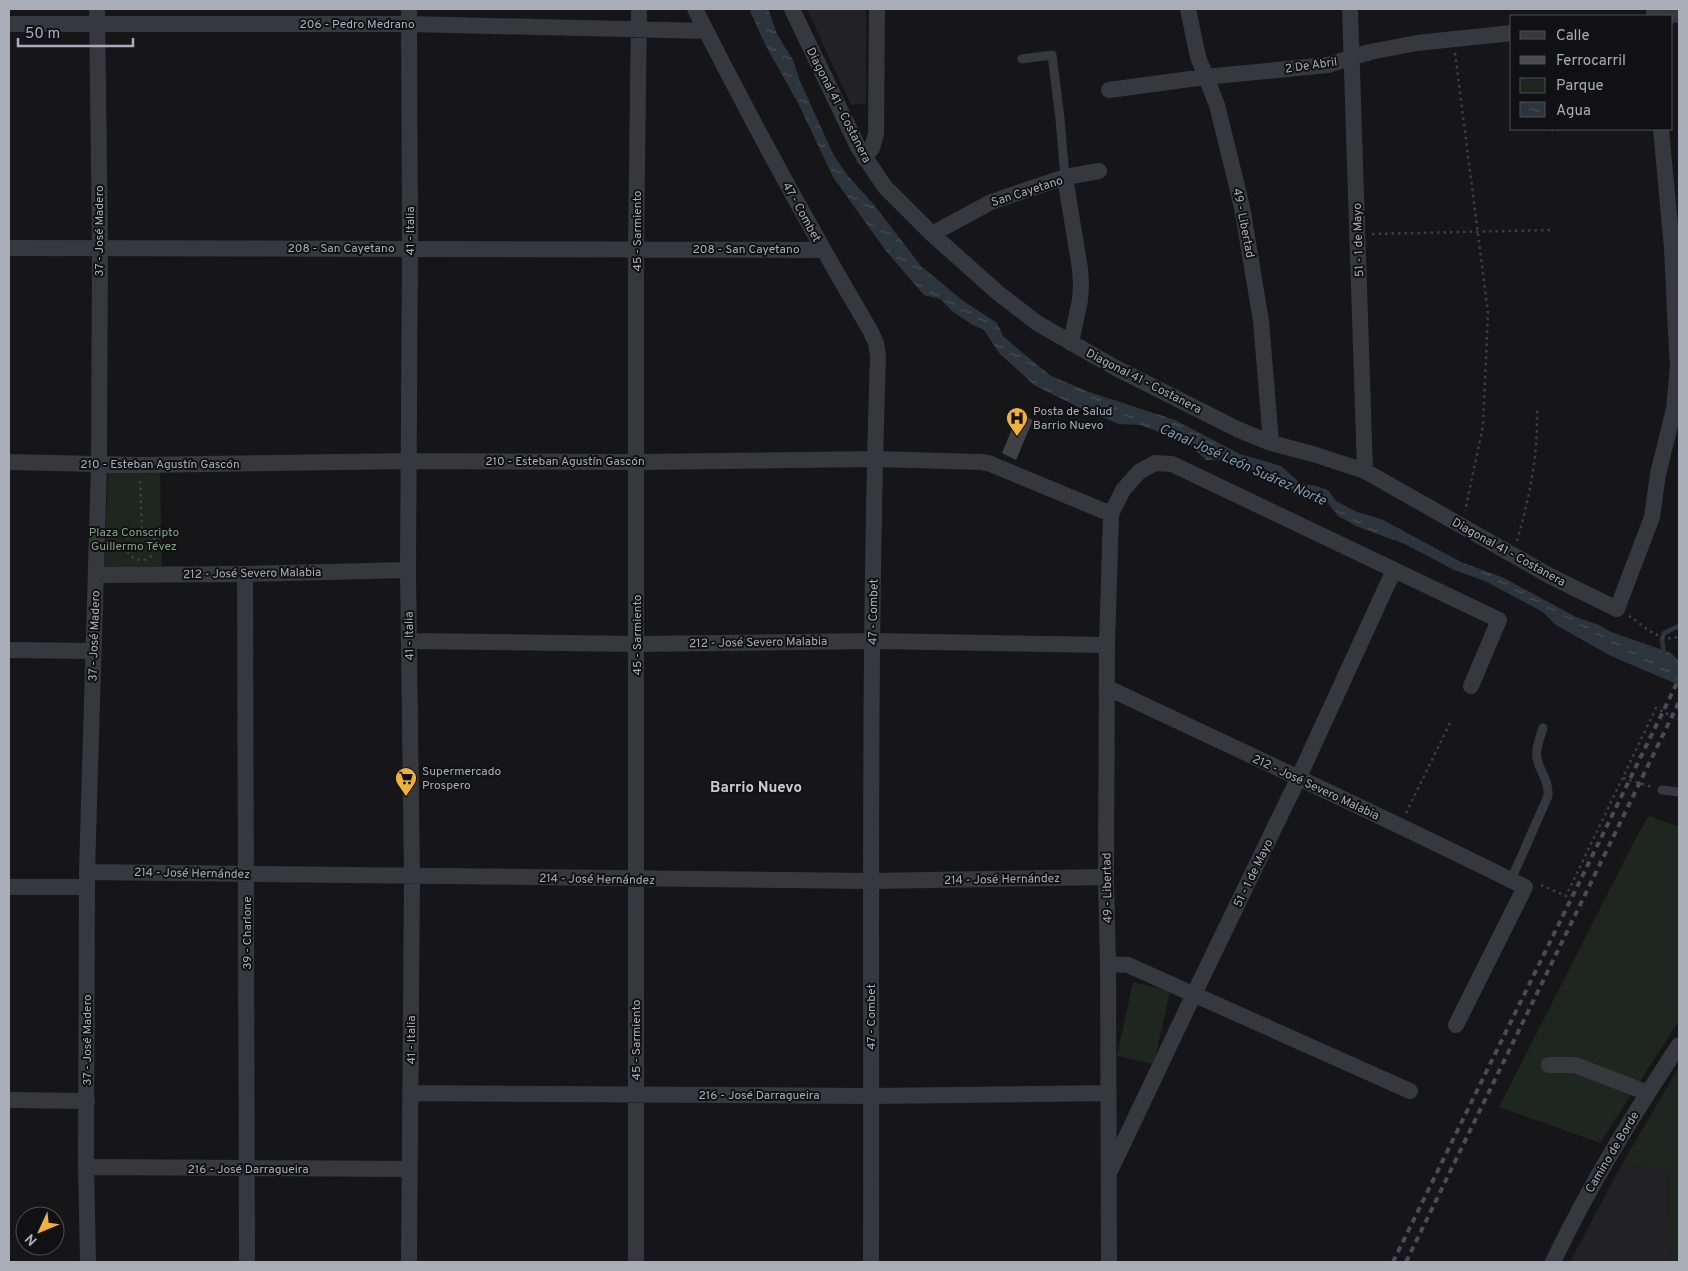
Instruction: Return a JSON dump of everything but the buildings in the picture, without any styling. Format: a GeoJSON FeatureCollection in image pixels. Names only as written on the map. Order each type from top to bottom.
{"type":"FeatureCollection","features":[{"type":"Feature","properties":{"kind":"street","name":"45 - Sarmiento"},"geometry":{"type":"LineString","coordinates":[[636,1262],[636,249],[639,9]]}},
{"type":"Feature","properties":{"kind":"street","name":"47 - Combet"},"geometry":{"type":"LineString","coordinates":[[695,9],[768,150],[876,343],[878,356],[875,459],[871,881],[871,1262]]}},
{"type":"Feature","properties":{"kind":"street","name":"Diagonal 41 - Costanera"},"geometry":{"type":"LineString","coordinates":[[792,9],[864,158],[885,187],[932,234],[997,292],[1037,323],[1114,367],[1237,429],[1271,443],[1365,471],[1550,576],[1618,609]]}},
{"type":"Feature","properties":{"kind":"street"},"geometry":{"type":"LineString","coordinates":[[864,158],[872,148],[876,134],[877,9]]}},
{"type":"Feature","properties":{"kind":"street","name":"49 - Libertad"},"geometry":{"type":"LineString","coordinates":[[1188,9],[1198,57],[1217,105],[1242,207],[1261,321],[1271,443]]}},
{"type":"Feature","properties":{"kind":"street","name":"51 - 1 de Mayo"},"geometry":{"type":"LineString","coordinates":[[1350,9],[1365,471]]}},
{"type":"Feature","properties":{"kind":"street","name":"206 - Pedro Medrano"},"geometry":{"type":"LineString","coordinates":[[9,24],[97,16],[409,16],[706,31]]}},
{"type":"Feature","properties":{"kind":"street","name":"37 - José Madero"},"geometry":{"type":"LineString","coordinates":[[88,1262],[86,1167],[87,880],[99,465],[100,249],[97,16]]}},
{"type":"Feature","properties":{"kind":"street","name":"41 - Italia"},"geometry":{"type":"LineString","coordinates":[[409,16],[408,570],[412,877],[409,1262]]}},
{"type":"Feature","properties":{"kind":"street","name":"2 De Abril"},"geometry":{"type":"LineString","coordinates":[[1109,90],[1205,77],[1328,65],[1370,52],[1417,44],[1510,33]]}},
{"type":"Feature","properties":{"kind":"street"},"geometry":{"type":"LineString","coordinates":[[1618,609],[1652,518],[1658,474],[1677,408],[1678,367],[1672,248],[1661,130]]}},
{"type":"Feature","properties":{"kind":"street","name":"San Cayetano"},"geometry":{"type":"LineString","coordinates":[[932,234],[991,202],[1065,178],[1099,171]]}},
{"type":"Feature","properties":{"kind":"street"},"geometry":{"type":"LineString","coordinates":[[1065,178],[1081,285],[1080,300],[1071,343]]}},
{"type":"Feature","properties":{"kind":"street","name":"208 - San Cayetano"},"geometry":{"type":"LineString","coordinates":[[9,248],[823,250]]}},
{"type":"Feature","properties":{"kind":"street","name":"210 - Esteban Agustín Gascón"},"geometry":{"type":"LineString","coordinates":[[9,462],[140,465],[408,461],[636,462],[875,459],[988,463],[1111,514]]}},
{"type":"Feature","properties":{"kind":"street"},"geometry":{"type":"LineString","coordinates":[[1111,514],[1123,490],[1139,472],[1155,462],[1172,464],[1499,620],[1471,686]]}},
{"type":"Feature","properties":{"kind":"street","name":"49 - Libertad"},"geometry":{"type":"LineString","coordinates":[[1109,1262],[1106,877],[1107,645],[1111,514]]}},
{"type":"Feature","properties":{"kind":"street","name":"212 - José Severo Malabia"},"geometry":{"type":"LineString","coordinates":[[96,575],[408,570]]}},
{"type":"Feature","properties":{"kind":"street","name":"51 - 1 de Mayo"},"geometry":{"type":"LineString","coordinates":[[1109,1174],[1298,779],[1394,570]]}},
{"type":"Feature","properties":{"kind":"street","name":"39 - Charlone"},"geometry":{"type":"LineString","coordinates":[[245,574],[247,1262]]}},
{"type":"Feature","properties":{"kind":"street","name":"212 - José Severo Malabia"},"geometry":{"type":"LineString","coordinates":[[409,641],[637,644],[873,640],[1107,645]]}},
{"type":"Feature","properties":{"kind":"street"},"geometry":{"type":"LineString","coordinates":[[9,650],[93,651]]}},
{"type":"Feature","properties":{"kind":"street","name":"212 - José Severo Malabia"},"geometry":{"type":"LineString","coordinates":[[1108,688],[1518,883]]}},
{"type":"Feature","properties":{"kind":"street","name":"214 - José Hernández"},"geometry":{"type":"LineString","coordinates":[[9,887],[87,880],[246,874],[871,881],[1106,877]]}},
{"type":"Feature","properties":{"kind":"street"},"geometry":{"type":"LineString","coordinates":[[1456,1025],[1518,883]]}},
{"type":"Feature","properties":{"kind":"street"},"geometry":{"type":"LineString","coordinates":[[1108,964],[1128,965],[1410,1091]]}},
{"type":"Feature","properties":{"kind":"street","name":"Camino de Borde"},"geometry":{"type":"LineString","coordinates":[[1553,1262],[1574,1216],[1619,1138],[1679,1045]]}},
{"type":"Feature","properties":{"kind":"street"},"geometry":{"type":"LineString","coordinates":[[1549,1065],[1575,1065],[1648,1093]]}},
{"type":"Feature","properties":{"kind":"street","name":"216 - José Darragueira"},"geometry":{"type":"LineString","coordinates":[[411,1093],[872,1096],[1108,1093]]}},
{"type":"Feature","properties":{"kind":"street"},"geometry":{"type":"LineString","coordinates":[[9,1100],[86,1101]]}},
{"type":"Feature","properties":{"kind":"street","name":"216 - José Darragueira"},"geometry":{"type":"LineString","coordinates":[[86,1167],[409,1169]]}},
{"type":"Feature","properties":{"kind":"lane"},"geometry":{"type":"LineString","coordinates":[[1022,59],[1052,55],[1065,178]]}},
{"type":"Feature","properties":{"kind":"lane"},"geometry":{"type":"LineString","coordinates":[[1518,883],[1548,796],[1549,787],[1537,761],[1537,747],[1544,728]]}},
{"type":"Feature","properties":{"kind":"lane"},"geometry":{"type":"LineString","coordinates":[[1662,790],[1679,792]]}},
{"type":"Feature","properties":{"kind":"path"},"geometry":{"type":"LineString","coordinates":[[1453,40],[1488,313],[1482,426],[1462,526]]}},
{"type":"Feature","properties":{"kind":"path"},"geometry":{"type":"LineString","coordinates":[[1358,234],[1554,230]]}},
{"type":"Feature","properties":{"kind":"path"},"geometry":{"type":"LineString","coordinates":[[1513,555],[1532,479],[1537,443],[1537,408]]}},
{"type":"Feature","properties":{"kind":"path"},"geometry":{"type":"LineString","coordinates":[[140,465],[142,530]]}},
{"type":"Feature","properties":{"kind":"path"},"geometry":{"type":"LineString","coordinates":[[137,530],[142,530],[151,533],[156,546],[155,551],[149,558],[140,560],[131,556],[126,546],[128,536],[137,530]]}},
{"type":"Feature","properties":{"kind":"path"},"geometry":{"type":"LineString","coordinates":[[1618,609],[1657,636],[1667,638],[1679,636]]}},
{"type":"Feature","properties":{"kind":"path"},"geometry":{"type":"LineString","coordinates":[[1518,883],[1531,881],[1566,896],[1656,708],[1679,720]]}},
{"type":"Feature","properties":{"kind":"path"},"geometry":{"type":"LineString","coordinates":[[1400,826],[1450,724]]}},
{"type":"Feature","properties":{"kind":"path"},"geometry":{"type":"LineString","coordinates":[[1623,778],[1662,790]]}},
{"type":"Feature","properties":{"kind":"shaded area"},"geometry":{"type":"Polygon","coordinates":[[[807,9],[866,9],[866,103],[851,105],[807,9]]]}},
{"type":"Feature","properties":{"kind":"shaded area"},"geometry":{"type":"Polygon","coordinates":[[[1622,1164],[1669,1171],[1671,1262],[1570,1262],[1622,1164]]]}},
{"type":"Feature","properties":{"kind":"green space","name":"Plaza Conscripto Guillermo Tévez"},"geometry":{"type":"Polygon","coordinates":[[[108,471],[160,472],[162,566],[104,568],[108,471]]]}},
{"type":"Feature","properties":{"kind":"green space"},"geometry":{"type":"Polygon","coordinates":[[[1649,816],[1679,827],[1679,1021],[1600,1143],[1499,1107],[1639,832],[1649,816]]]}},
{"type":"Feature","properties":{"kind":"green space"},"geometry":{"type":"Polygon","coordinates":[[[1133,982],[1170,991],[1154,1064],[1117,1056],[1133,982]]]}},
{"type":"Feature","properties":{"kind":"green space"},"geometry":{"type":"Polygon","coordinates":[[[1679,1067],[1679,1262],[1671,1262],[1669,1171],[1622,1164],[1679,1067]]]}},
{"type":"Feature","properties":{"kind":"water","name":"Canal José León Suárez Norte"},"geometry":{"type":"Polygon","coordinates":[[[749,9],[768,9],[777,34],[793,60],[800,81],[834,156],[921,266],[962,300],[997,323],[1003,336],[1051,376],[1089,392],[1175,420],[1240,454],[1281,466],[1300,483],[1328,490],[1336,501],[1355,511],[1383,520],[1461,562],[1504,578],[1576,617],[1599,625],[1611,632],[1671,653],[1679,661],[1679,685],[1611,656],[1556,625],[1543,612],[1485,581],[1454,570],[1405,544],[1356,526],[1338,516],[1328,503],[1297,495],[1286,485],[1229,460],[1206,460],[1191,446],[1165,434],[1140,425],[1119,424],[1034,385],[999,353],[984,330],[952,311],[940,299],[924,295],[886,251],[833,177],[798,103],[766,46],[749,9]]]}},
{"type":"Feature","properties":{"kind":"waterway"},"geometry":{"type":"LineString","coordinates":[[1664,654],[1662,639],[1664,633],[1679,626]]}},
{"type":"Feature","properties":{"kind":"railway"},"geometry":{"type":"LineString","coordinates":[[1393,1262],[1679,679]]}},
{"type":"Feature","properties":{"kind":"railway"},"geometry":{"type":"LineString","coordinates":[[1406,1262],[1679,702]]}},
{"type":"Feature","properties":{"kind":"place","name":"Posta de Salud Barrio Nuevo"},"geometry":{"type":"Point","coordinates":[1017,437]}},
{"type":"Feature","properties":{"kind":"place","name":"Supermercado Prospero"},"geometry":{"type":"Point","coordinates":[406,797]}},
{"type":"Feature","properties":{"kind":"district","name":"Barrio Nuevo"},"geometry":{"type":"Point","coordinates":[756,787]}}]}
